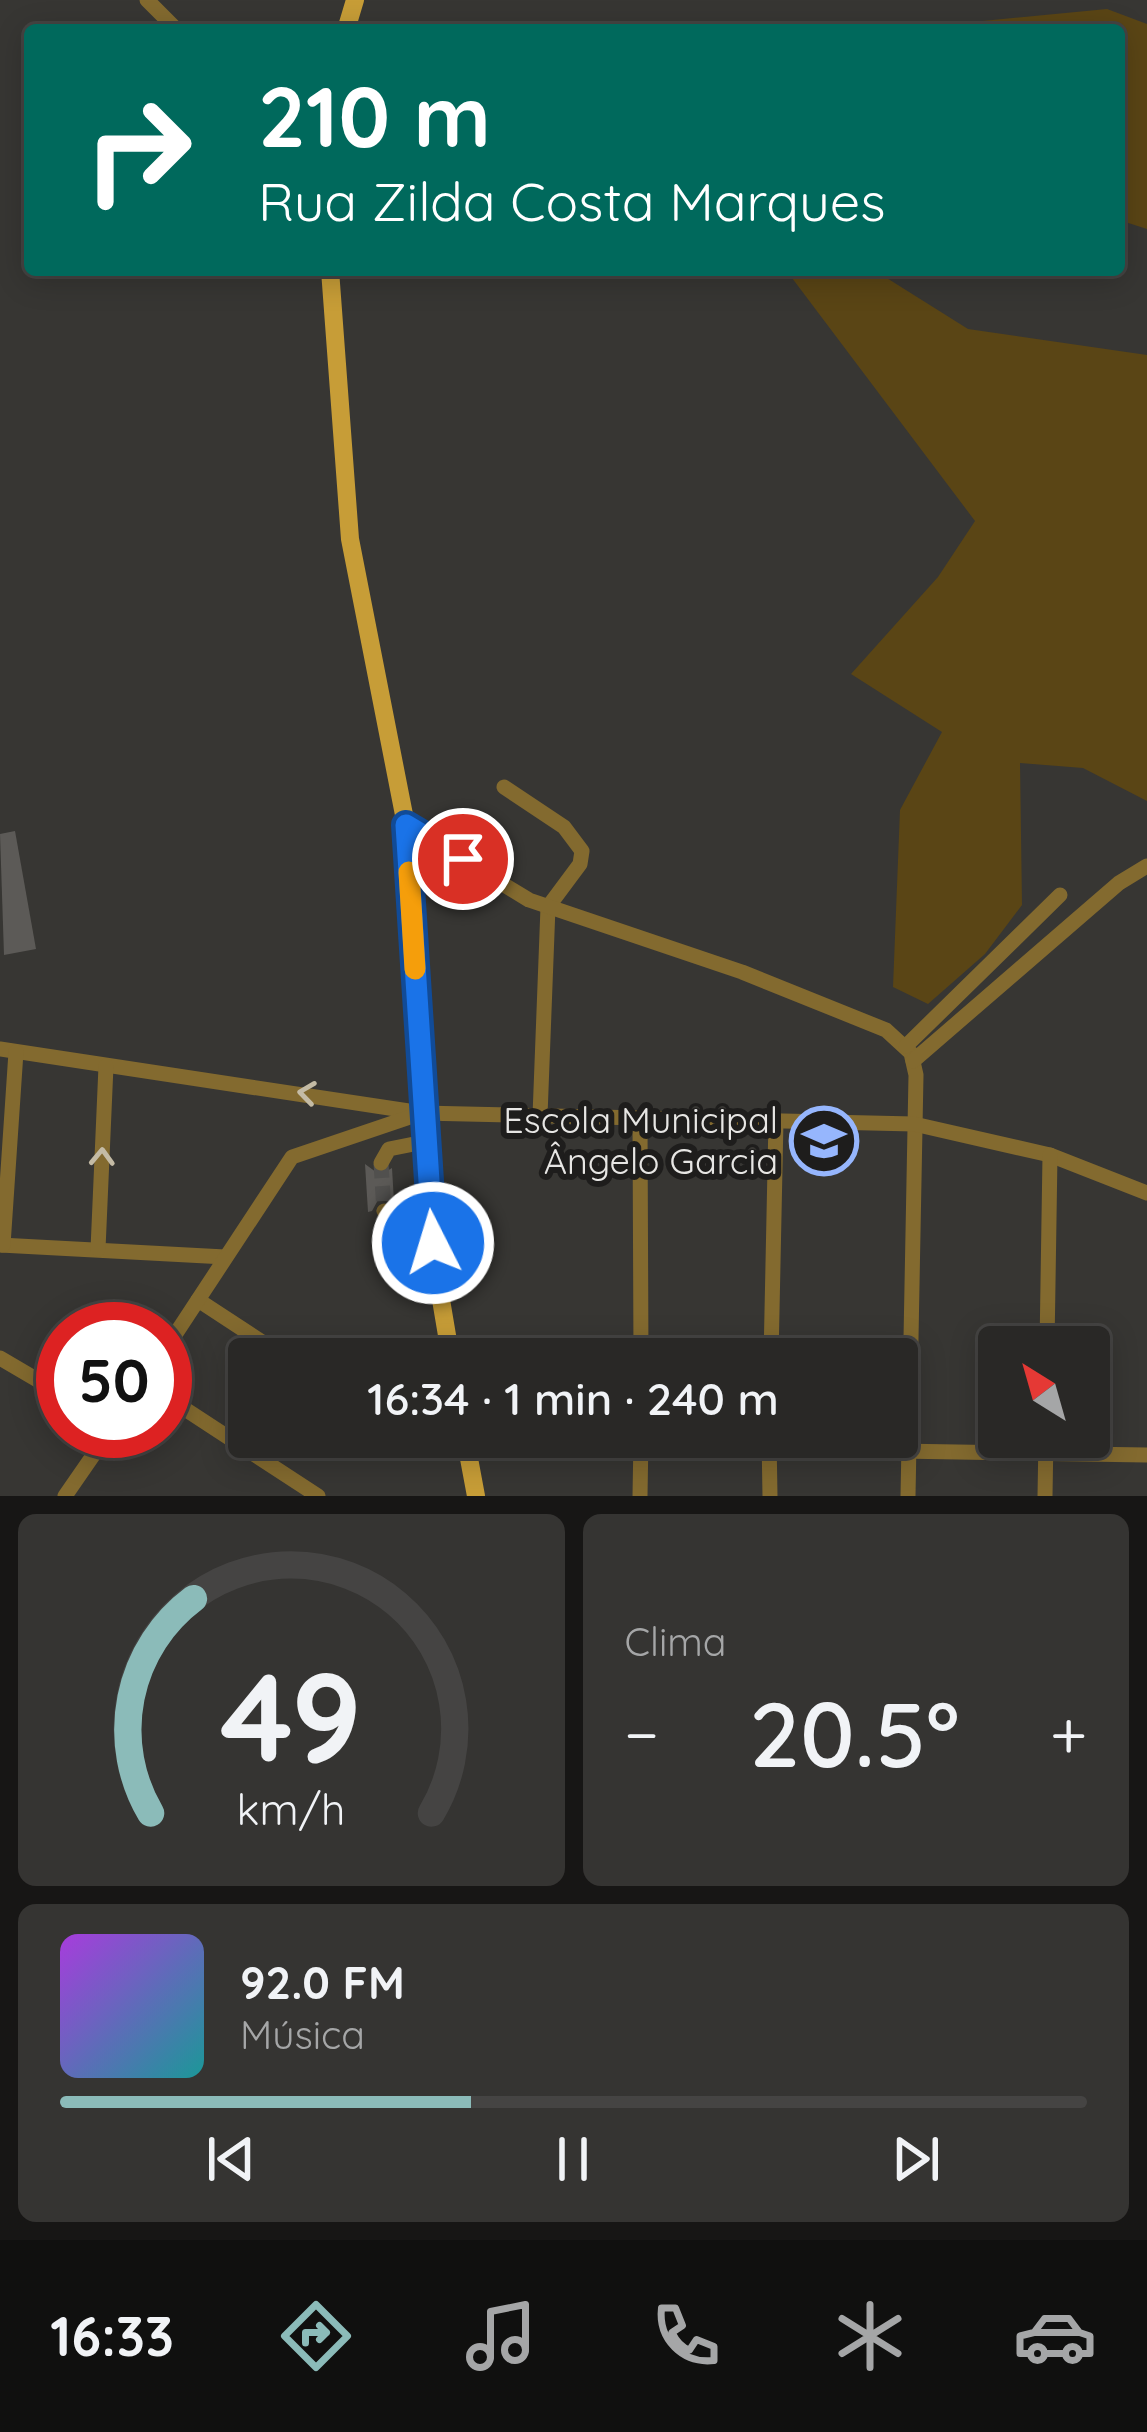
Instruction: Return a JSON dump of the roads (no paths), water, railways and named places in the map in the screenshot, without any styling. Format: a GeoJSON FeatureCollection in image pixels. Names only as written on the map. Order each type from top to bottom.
{"type":"FeatureCollection","features":[{"type":"Feature","properties":{"kind":"main road"},"geometry":{"type":"LineString","coordinates":[[330,276],[350,538],[406,825],[424,1142],[448,1338]]}},
{"type":"Feature","properties":{"kind":"main road"},"geometry":{"type":"LineString","coordinates":[[469,1458],[476,1496]]}},
{"type":"Feature","properties":{"kind":"street"},"geometry":{"type":"LineString","coordinates":[[147,0],[170,24]]}},
{"type":"Feature","properties":{"kind":"street"},"geometry":{"type":"LineString","coordinates":[[504,787],[564,827],[582,851],[580,864],[548,907],[541,1116]]}},
{"type":"Feature","properties":{"kind":"street"},"geometry":{"type":"LineString","coordinates":[[406,825],[548,907],[742,972],[886,1030],[910,1053],[914,1124],[911,1338]]}},
{"type":"Feature","properties":{"kind":"street"},"geometry":{"type":"LineString","coordinates":[[910,1053],[1119,883],[1147,866]]}},
{"type":"Feature","properties":{"kind":"street"},"geometry":{"type":"LineString","coordinates":[[910,1053],[1060,895]]}},
{"type":"Feature","properties":{"kind":"street"},"geometry":{"type":"LineString","coordinates":[[224,1257],[2,1245],[8,1050],[422,1113],[914,1124],[1049,1155],[1147,1193]]}},
{"type":"Feature","properties":{"kind":"street"},"geometry":{"type":"LineString","coordinates":[[98,1249],[106,1066]]}},
{"type":"Feature","properties":{"kind":"street"},"geometry":{"type":"LineString","coordinates":[[192,1309],[292,1157],[422,1113]]}},
{"type":"Feature","properties":{"kind":"street"},"geometry":{"type":"LineString","coordinates":[[640,1120],[641,1338]]}},
{"type":"Feature","properties":{"kind":"street"},"geometry":{"type":"LineString","coordinates":[[771,1338],[776,1120]]}},
{"type":"Feature","properties":{"kind":"street"},"geometry":{"type":"LineString","coordinates":[[381,1163],[389,1148],[424,1142]]}},
{"type":"Feature","properties":{"kind":"street"},"geometry":{"type":"LineString","coordinates":[[1047,1326],[1049,1155]]}},
{"type":"Feature","properties":{"kind":"street"},"geometry":{"type":"LineString","coordinates":[[384,1211],[402,1220],[430,1211]]}},
{"type":"Feature","properties":{"kind":"street"},"geometry":{"type":"LineString","coordinates":[[198,1300],[256,1338]]}},
{"type":"Feature","properties":{"kind":"street"},"geometry":{"type":"LineString","coordinates":[[0,1358],[36,1379]]}},
{"type":"Feature","properties":{"kind":"street"},"geometry":{"type":"LineString","coordinates":[[192,1414],[317,1496]]}},
{"type":"Feature","properties":{"kind":"street"},"geometry":{"type":"LineString","coordinates":[[918,1452],[978,1449]]}},
{"type":"Feature","properties":{"kind":"street"},"geometry":{"type":"LineString","coordinates":[[1110,1451],[1147,1455]]}},
{"type":"Feature","properties":{"kind":"street"},"geometry":{"type":"LineString","coordinates":[[65,1496],[91,1458]]}},
{"type":"Feature","properties":{"kind":"street"},"geometry":{"type":"LineString","coordinates":[[640,1496],[641,1458]]}},
{"type":"Feature","properties":{"kind":"street"},"geometry":{"type":"LineString","coordinates":[[769,1458],[770,1496]]}},
{"type":"Feature","properties":{"kind":"street"},"geometry":{"type":"LineString","coordinates":[[908,1496],[909,1458]]}},
{"type":"Feature","properties":{"kind":"street"},"geometry":{"type":"LineString","coordinates":[[1045,1496],[1046,1458]]}},
{"type":"Feature","properties":{"kind":"tunnel"},"geometry":{"type":"LineString","coordinates":[[381,1163],[384,1211]]}},
{"type":"Feature","properties":{"kind":"place","name":"Escola Municipal Ângelo Garcia"},"geometry":{"type":"Point","coordinates":[824,1141]}}]}
